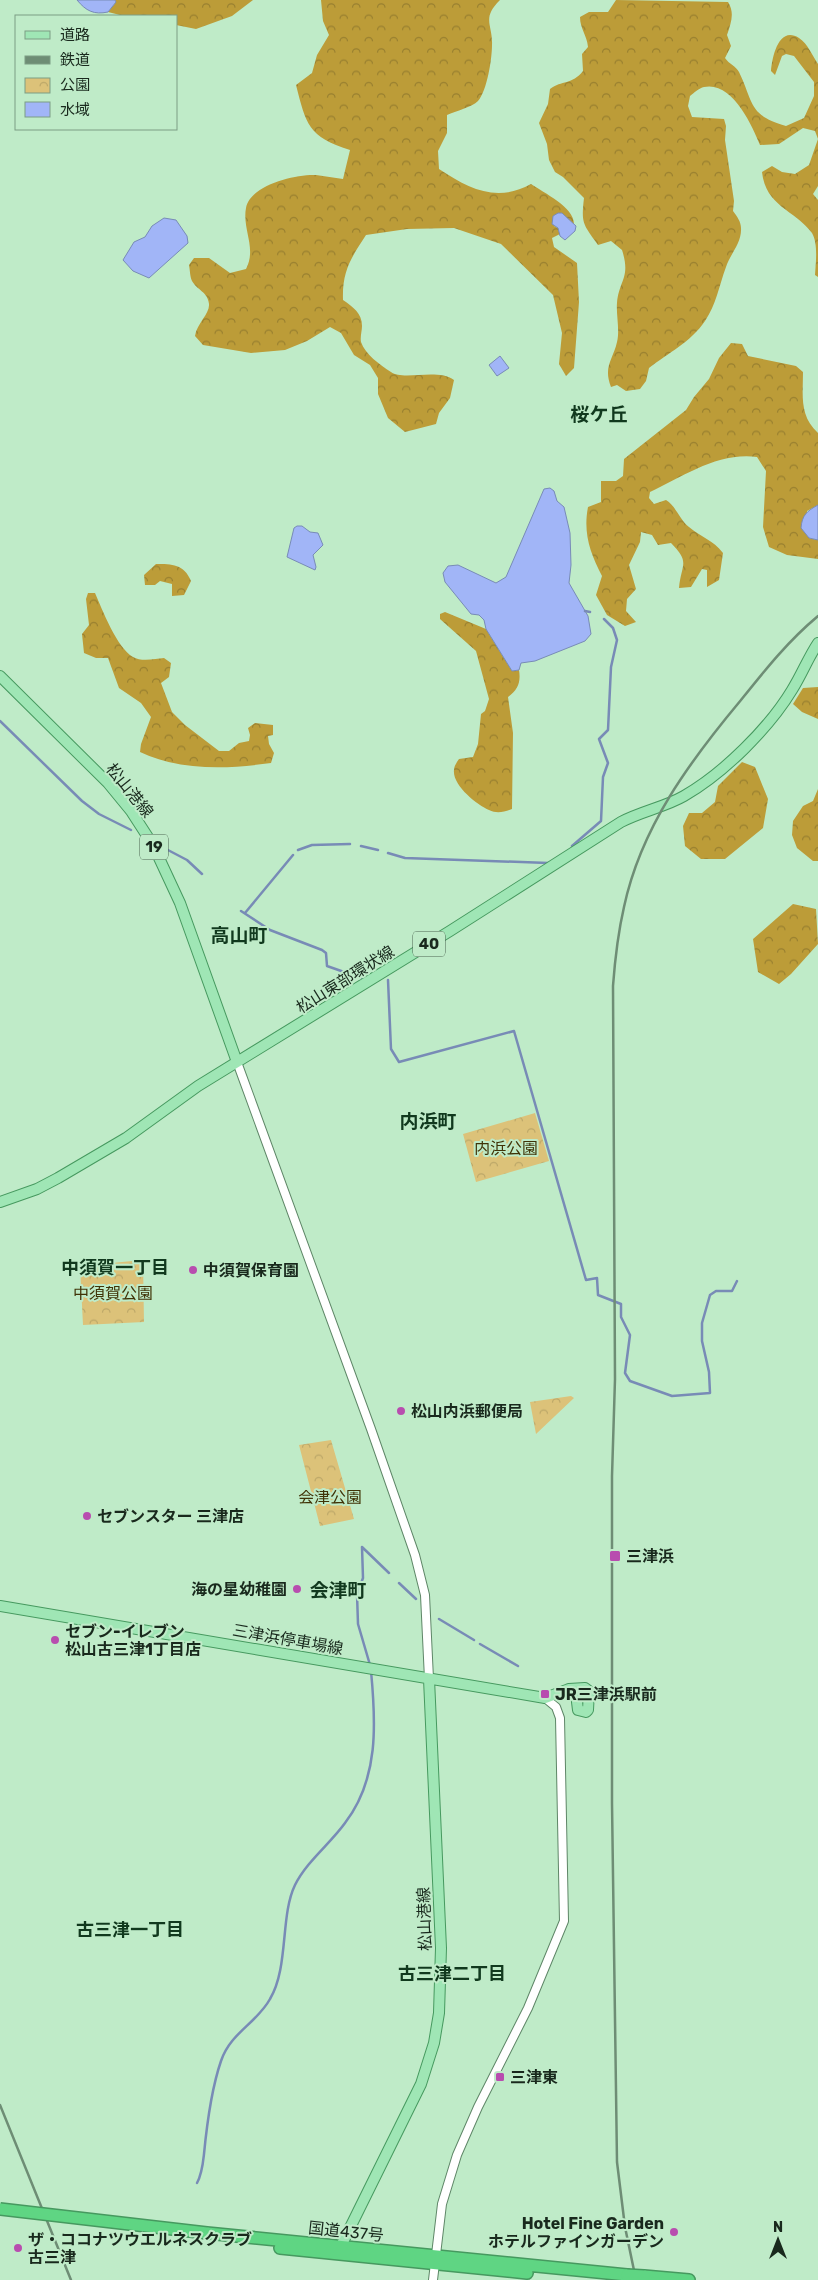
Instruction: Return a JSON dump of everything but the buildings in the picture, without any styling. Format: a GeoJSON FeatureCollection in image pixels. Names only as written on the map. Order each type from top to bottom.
{"type":"FeatureCollection","features":[{"type":"Feature","properties":{"kind":"highway","name":"国道437号"},"geometry":{"type":"LineString","coordinates":[[0,2209],[207,2236]]}},
{"type":"Feature","properties":{"kind":"highway","name":"国道437号"},"geometry":{"type":"LineString","coordinates":[[0,2215],[609,2280]]}},
{"type":"Feature","properties":{"kind":"highway","name":"国道437号"},"geometry":{"type":"LineString","coordinates":[[435,2261],[689,2280]]}},
{"type":"Feature","properties":{"kind":"main road","name":"松山東部環状線"},"geometry":{"type":"LineString","coordinates":[[0,1202],[37,1189],[126,1138],[182,1097],[458,926],[621,822],[650,808],[674,801],[692,791],[752,742],[767,725],[792,689],[818,643]]}},
{"type":"Feature","properties":{"kind":"main road","name":"松山港線"},"geometry":{"type":"LineString","coordinates":[[0,676],[108,783],[131,811],[153,845],[180,903],[237,1062]]}},
{"type":"Feature","properties":{"kind":"main road","name":"三津浜停車場線"},"geometry":{"type":"LineString","coordinates":[[0,1606],[545,1698],[569,1689]]}},
{"type":"Feature","properties":{"kind":"main road","name":"松山港線"},"geometry":{"type":"LineString","coordinates":[[339,2250],[421,2084],[434,2043],[440,2013],[441,1948],[430,1680]]}},
{"type":"Feature","properties":{"kind":"street"},"geometry":{"type":"LineString","coordinates":[[237,1062],[372,1429],[415,1555],[425,1595],[430,1680]]}},
{"type":"Feature","properties":{"kind":"street"},"geometry":{"type":"LineString","coordinates":[[433,2280],[442,2204],[457,2155],[478,2107],[528,2008],[564,1921],[560,1718],[556,1707],[545,1698]]}},
{"type":"Feature","properties":{"kind":"green space"},"geometry":{"type":"Polygon","coordinates":[[[115,0],[253,0],[232,16],[196,29],[178,25],[178,15],[120,15],[108,12],[116,2],[115,0]]]}},
{"type":"Feature","properties":{"kind":"green space"},"geometry":{"type":"Polygon","coordinates":[[[321,0],[500,0],[489,17],[492,51],[484,90],[478,101],[447,115],[447,133],[438,151],[439,169],[472,188],[495,193],[519,190],[531,184],[564,206],[573,218],[574,224],[570,223],[562,213],[554,226],[558,228],[560,234],[552,238],[554,247],[577,263],[579,302],[574,368],[566,376],[559,364],[562,333],[553,295],[501,244],[454,228],[407,229],[366,235],[348,265],[343,290],[343,300],[359,314],[362,321],[361,342],[369,355],[378,363],[396,374],[439,375],[454,380],[450,398],[439,413],[436,424],[405,432],[388,418],[378,394],[378,378],[370,365],[354,355],[341,333],[330,327],[307,341],[285,350],[251,353],[203,345],[195,336],[208,311],[209,304],[207,297],[191,279],[189,265],[194,258],[209,258],[230,273],[246,269],[249,261],[250,246],[245,216],[246,208],[249,200],[256,193],[275,182],[297,176],[316,175],[343,179],[350,150],[325,140],[311,127],[306,119],[296,85],[312,73],[317,55],[329,35],[323,21],[321,0]]]}},
{"type":"Feature","properties":{"kind":"green space"},"geometry":{"type":"Polygon","coordinates":[[[616,0],[728,2],[732,14],[727,35],[731,46],[725,58],[739,72],[750,100],[758,112],[774,122],[786,126],[804,118],[814,96],[814,82],[794,56],[786,54],[782,56],[775,75],[771,71],[778,45],[786,36],[792,35],[799,38],[807,46],[818,64],[818,139],[815,131],[803,128],[779,144],[760,145],[746,116],[732,97],[714,87],[698,89],[690,96],[688,106],[692,117],[724,119],[726,126],[725,140],[734,201],[733,211],[741,228],[740,239],[728,262],[712,308],[705,321],[686,341],[649,368],[646,381],[640,389],[626,391],[617,385],[611,387],[608,374],[608,368],[618,337],[617,303],[625,273],[622,250],[611,241],[598,245],[589,232],[583,219],[584,198],[563,177],[555,172],[549,160],[547,144],[539,123],[548,104],[550,89],[575,78],[583,71],[582,54],[588,47],[580,17],[589,12],[608,12],[616,0]]]}},
{"type":"Feature","properties":{"kind":"green space"},"geometry":{"type":"Polygon","coordinates":[[[818,139],[818,186],[813,194],[818,200],[818,277],[815,275],[816,247],[812,233],[769,193],[762,172],[772,166],[782,172],[795,174],[809,165],[818,139]]]}},
{"type":"Feature","properties":{"kind":"green space"},"geometry":{"type":"Polygon","coordinates":[[[731,343],[742,344],[748,356],[796,366],[803,372],[803,405],[808,420],[818,433],[818,505],[807,511],[809,538],[818,540],[818,559],[787,555],[769,547],[763,527],[766,471],[757,457],[743,456],[715,462],[650,492],[649,498],[654,504],[666,500],[686,524],[723,553],[719,580],[707,587],[707,570],[702,569],[691,587],[679,588],[683,564],[681,555],[671,543],[658,545],[652,535],[641,532],[640,542],[629,565],[636,589],[627,599],[626,611],[636,622],[625,626],[607,615],[596,595],[602,576],[594,559],[587,534],[588,507],[601,502],[601,481],[616,481],[623,476],[624,459],[686,410],[709,379],[719,358],[731,343]]]}},
{"type":"Feature","properties":{"kind":"green space"},"geometry":{"type":"Polygon","coordinates":[[[156,564],[177,566],[185,571],[191,581],[184,595],[172,596],[172,584],[160,581],[155,585],[145,585],[144,575],[156,564]]]}},
{"type":"Feature","properties":{"kind":"green space"},"geometry":{"type":"Polygon","coordinates":[[[88,593],[95,593],[111,628],[127,652],[136,659],[164,658],[171,663],[169,677],[161,683],[172,712],[185,725],[219,751],[229,751],[239,743],[249,741],[248,728],[255,723],[273,725],[273,735],[268,736],[269,744],[274,753],[271,763],[204,767],[171,763],[140,752],[151,717],[141,703],[119,688],[108,658],[96,658],[84,653],[82,634],[89,625],[86,599],[88,593]]]}},
{"type":"Feature","properties":{"kind":"green space"},"geometry":{"type":"Polygon","coordinates":[[[445,612],[486,629],[512,671],[519,670],[520,678],[518,685],[508,697],[513,733],[512,809],[506,811],[492,811],[478,804],[466,794],[454,776],[454,767],[459,759],[473,757],[478,744],[481,714],[485,711],[489,699],[476,651],[440,619],[440,614],[445,612]]]}},
{"type":"Feature","properties":{"kind":"green space"},"geometry":{"type":"Polygon","coordinates":[[[818,687],[818,719],[802,712],[793,704],[803,688],[818,687]]]}},
{"type":"Feature","properties":{"kind":"green space"},"geometry":{"type":"Polygon","coordinates":[[[742,762],[755,767],[768,799],[763,828],[725,859],[701,859],[685,846],[683,826],[689,813],[702,813],[715,802],[718,786],[742,762]]]}},
{"type":"Feature","properties":{"kind":"green space"},"geometry":{"type":"Polygon","coordinates":[[[818,789],[818,861],[813,861],[797,848],[792,835],[793,821],[803,806],[813,801],[818,789]]]}},
{"type":"Feature","properties":{"kind":"green space"},"geometry":{"type":"Polygon","coordinates":[[[793,904],[816,909],[818,944],[791,974],[779,984],[758,972],[753,939],[793,904]]]}},
{"type":"Feature","properties":{"kind":"green space","name":"内浜公園"},"geometry":{"type":"Polygon","coordinates":[[[535,1113],[549,1161],[476,1182],[463,1134],[535,1113]]]}},
{"type":"Feature","properties":{"kind":"green space","name":"中須賀公園"},"geometry":{"type":"Polygon","coordinates":[[[143,1260],[144,1322],[83,1325],[80,1266],[143,1260]]]}},
{"type":"Feature","properties":{"kind":"green space"},"geometry":{"type":"Polygon","coordinates":[[[571,1396],[574,1398],[536,1434],[530,1402],[571,1396]]]}},
{"type":"Feature","properties":{"kind":"green space","name":"会津公園"},"geometry":{"type":"Polygon","coordinates":[[[331,1440],[354,1519],[320,1526],[299,1445],[331,1440]]]}},
{"type":"Feature","properties":{"kind":"water"},"geometry":{"type":"Polygon","coordinates":[[[77,0],[115,0],[116,2],[108,12],[99,13],[87,9],[77,0]]]}},
{"type":"Feature","properties":{"kind":"water"},"geometry":{"type":"Polygon","coordinates":[[[562,213],[576,226],[575,231],[565,240],[560,236],[558,228],[552,224],[553,216],[562,213]]]}},
{"type":"Feature","properties":{"kind":"water"},"geometry":{"type":"Polygon","coordinates":[[[164,218],[176,220],[187,236],[188,243],[149,278],[133,271],[123,260],[134,242],[145,237],[152,226],[164,218]]]}},
{"type":"Feature","properties":{"kind":"water"},"geometry":{"type":"Polygon","coordinates":[[[500,356],[509,368],[497,376],[489,365],[500,356]]]}},
{"type":"Feature","properties":{"kind":"water"},"geometry":{"type":"Polygon","coordinates":[[[550,488],[554,491],[557,501],[564,507],[570,533],[571,565],[569,583],[588,616],[591,634],[585,641],[535,661],[521,663],[519,670],[512,671],[486,629],[484,620],[479,615],[471,614],[445,582],[443,573],[448,566],[458,565],[496,583],[506,577],[544,489],[550,488]]]}},
{"type":"Feature","properties":{"kind":"water"},"geometry":{"type":"Polygon","coordinates":[[[818,505],[818,540],[809,538],[801,528],[806,514],[818,505]]]}},
{"type":"Feature","properties":{"kind":"water"},"geometry":{"type":"Polygon","coordinates":[[[302,526],[310,532],[318,533],[323,545],[313,555],[315,570],[287,557],[294,528],[302,526]]]}},
{"type":"Feature","properties":{"kind":"waterway"},"geometry":{"type":"LineString","coordinates":[[585,611],[590,612]]}},
{"type":"Feature","properties":{"kind":"waterway"},"geometry":{"type":"LineString","coordinates":[[572,846],[601,821],[603,777],[608,763],[599,739],[608,730],[611,667],[617,640],[613,628],[604,619]]}},
{"type":"Feature","properties":{"kind":"waterway"},"geometry":{"type":"LineString","coordinates":[[0,721],[82,801],[99,814],[131,830]]}},
{"type":"Feature","properties":{"kind":"waterway"},"geometry":{"type":"LineString","coordinates":[[298,850],[312,845],[350,844]]}},
{"type":"Feature","properties":{"kind":"waterway"},"geometry":{"type":"LineString","coordinates":[[361,846],[378,850]]}},
{"type":"Feature","properties":{"kind":"waterway"},"geometry":{"type":"LineString","coordinates":[[166,849],[187,860],[202,874]]}},
{"type":"Feature","properties":{"kind":"waterway"},"geometry":{"type":"LineString","coordinates":[[388,853],[405,858],[548,863]]}},
{"type":"Feature","properties":{"kind":"waterway"},"geometry":{"type":"LineString","coordinates":[[245,913],[293,855]]}},
{"type":"Feature","properties":{"kind":"waterway"},"geometry":{"type":"LineString","coordinates":[[241,911],[270,930],[322,950],[326,953],[327,966],[364,979]]}},
{"type":"Feature","properties":{"kind":"waterway"},"geometry":{"type":"LineString","coordinates":[[388,980],[391,1049],[399,1062],[514,1031],[586,1280],[597,1278],[598,1295],[621,1304],[621,1317],[630,1335],[625,1373],[630,1381],[672,1396],[710,1393],[709,1372],[702,1341],[702,1323],[710,1295],[716,1291],[732,1291],[737,1281]]}},
{"type":"Feature","properties":{"kind":"waterway"},"geometry":{"type":"LineString","coordinates":[[362,1547],[363,1578],[357,1594],[358,1624],[370,1665]]}},
{"type":"Feature","properties":{"kind":"waterway"},"geometry":{"type":"LineString","coordinates":[[362,1547],[389,1573]]}},
{"type":"Feature","properties":{"kind":"waterway"},"geometry":{"type":"LineString","coordinates":[[399,1583],[416,1599]]}},
{"type":"Feature","properties":{"kind":"waterway"},"geometry":{"type":"LineString","coordinates":[[439,1619],[474,1640]]}},
{"type":"Feature","properties":{"kind":"waterway"},"geometry":{"type":"LineString","coordinates":[[480,1644],[518,1666]]}},
{"type":"Feature","properties":{"kind":"waterway"},"geometry":{"type":"LineString","coordinates":[[197,2183],[203,2165],[212,2095],[221,2061],[225,2051],[237,2035],[265,2007],[276,1986],[280,1972],[287,1911],[295,1885],[312,1860],[345,1823],[356,1806],[364,1788],[373,1750],[374,1710],[371,1671]]}},
{"type":"Feature","properties":{"kind":"railway"},"geometry":{"type":"LineString","coordinates":[[636,2280],[625,2227],[617,2162],[612,1803],[612,1476],[615,1379],[613,986],[618,936],[632,878],[642,849],[670,796],[722,723],[787,646],[818,616]]}},
{"type":"Feature","properties":{"kind":"railway"},"geometry":{"type":"LineString","coordinates":[[0,2105],[71,2280]]}},
{"type":"Feature","properties":{"kind":"place","name":"中須賀保育園"},"geometry":{"type":"Point","coordinates":[193,1270]}},
{"type":"Feature","properties":{"kind":"place","name":"松山内浜郵便局"},"geometry":{"type":"Point","coordinates":[401,1411]}},
{"type":"Feature","properties":{"kind":"place","name":"セブンスター 三津店"},"geometry":{"type":"Point","coordinates":[87,1516]}},
{"type":"Feature","properties":{"kind":"place","name":"三津浜"},"geometry":{"type":"Point","coordinates":[615,1556]}},
{"type":"Feature","properties":{"kind":"place","name":"海の星幼稚園"},"geometry":{"type":"Point","coordinates":[297,1589]}},
{"type":"Feature","properties":{"kind":"place","name":"セブン-イレブン 松山古三津1丁目店"},"geometry":{"type":"Point","coordinates":[55,1640]}},
{"type":"Feature","properties":{"kind":"place","name":"JR三津浜駅前"},"geometry":{"type":"Point","coordinates":[545,1694]}},
{"type":"Feature","properties":{"kind":"place","name":"三津東"},"geometry":{"type":"Point","coordinates":[500,2077]}},
{"type":"Feature","properties":{"kind":"place","name":"Hotel Fine Garden ホテルファインガーデン"},"geometry":{"type":"Point","coordinates":[674,2232]}},
{"type":"Feature","properties":{"kind":"place","name":"ザ・ココナツウエルネスクラブ 古三津"},"geometry":{"type":"Point","coordinates":[18,2248]}},
{"type":"Feature","properties":{"kind":"district","name":"桜ケ丘"},"geometry":{"type":"Point","coordinates":[599,414]}},
{"type":"Feature","properties":{"kind":"district","name":"高山町"},"geometry":{"type":"Point","coordinates":[239,935]}},
{"type":"Feature","properties":{"kind":"district","name":"内浜町"},"geometry":{"type":"Point","coordinates":[428,1121]}},
{"type":"Feature","properties":{"kind":"district","name":"中須賀一丁目"},"geometry":{"type":"Point","coordinates":[115,1268]}},
{"type":"Feature","properties":{"kind":"district","name":"会津町"},"geometry":{"type":"Point","coordinates":[338,1590]}},
{"type":"Feature","properties":{"kind":"district","name":"古三津一丁目"},"geometry":{"type":"Point","coordinates":[130,1930]}},
{"type":"Feature","properties":{"kind":"district","name":"古三津二丁目"},"geometry":{"type":"Point","coordinates":[452,1974]}}]}
